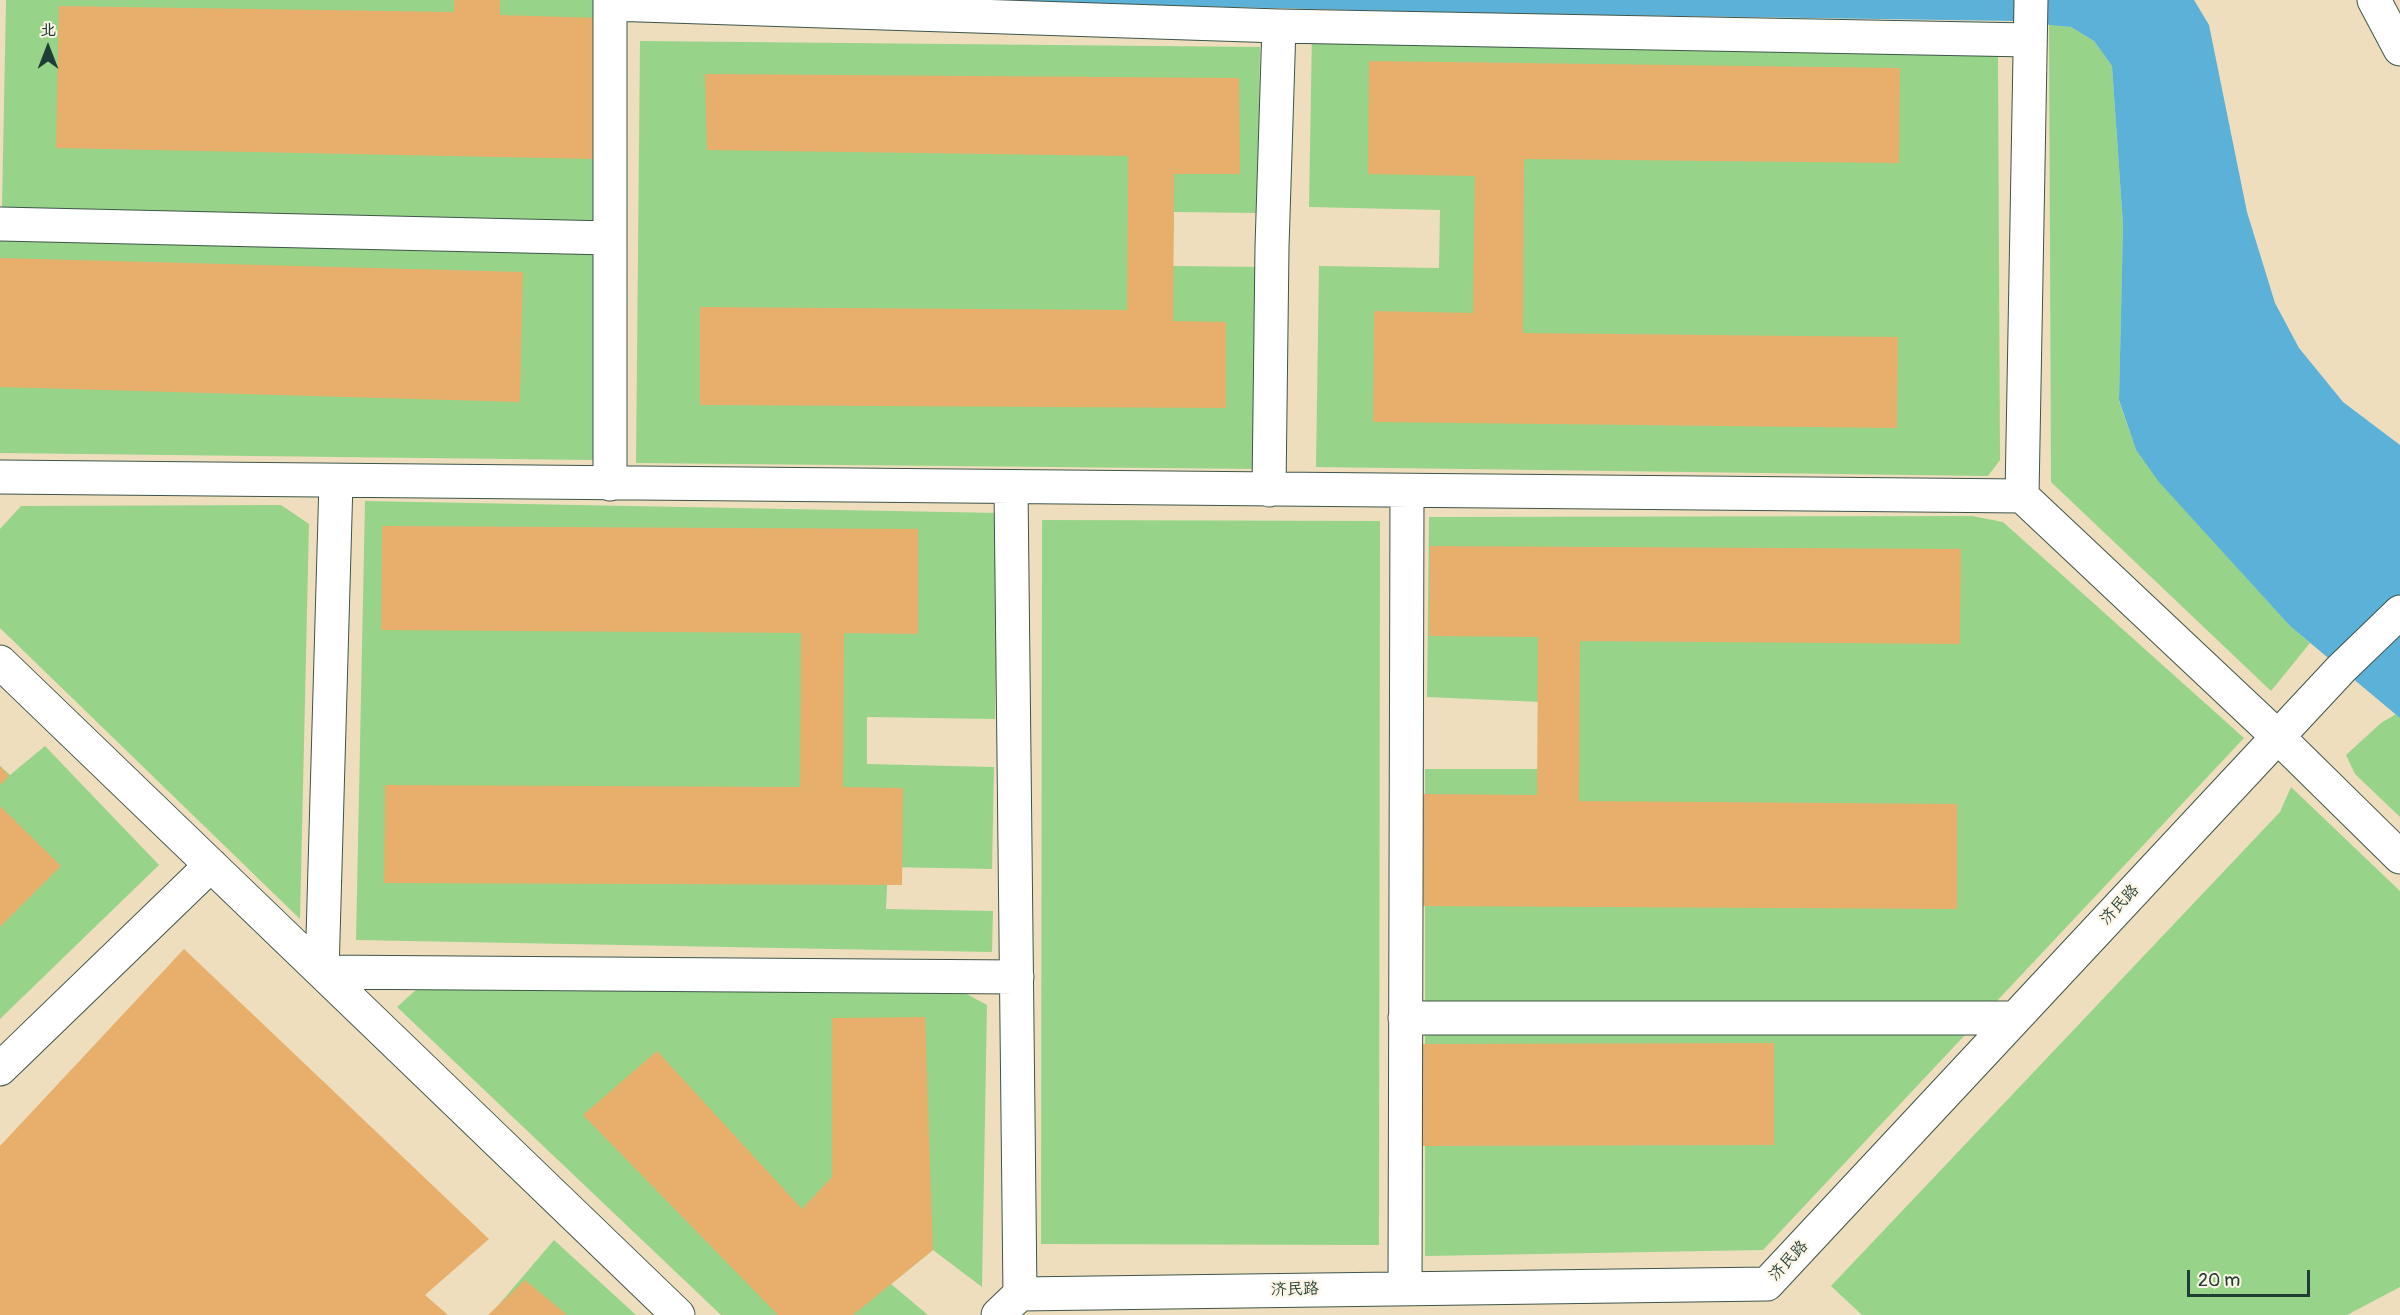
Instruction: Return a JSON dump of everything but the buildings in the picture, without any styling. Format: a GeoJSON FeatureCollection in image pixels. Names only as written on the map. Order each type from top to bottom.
{"type":"FeatureCollection","features":[{"type":"Feature","properties":{"kind":"street"},"geometry":{"type":"LineString","coordinates":[[2374,0],[2400,49]]}},
{"type":"Feature","properties":{"kind":"street"},"geometry":{"type":"LineString","coordinates":[[610,484],[610,2],[1279,26],[2030,22],[2022,496]]}},
{"type":"Feature","properties":{"kind":"street"},"geometry":{"type":"LineString","coordinates":[[1269,490],[1272,247],[1279,26]]}},
{"type":"Feature","properties":{"kind":"street"},"geometry":{"type":"LineString","coordinates":[[0,224],[610,238]]}},
{"type":"Feature","properties":{"kind":"street"},"geometry":{"type":"LineString","coordinates":[[0,477],[2022,496],[2278,737],[2400,857]]}},
{"type":"Feature","properties":{"kind":"street"},"geometry":{"type":"LineString","coordinates":[[322,972],[336,481]]}},
{"type":"Feature","properties":{"kind":"street"},"geometry":{"type":"LineString","coordinates":[[1009,1304],[1017,976],[1011,488]]}},
{"type":"Feature","properties":{"kind":"street"},"geometry":{"type":"LineString","coordinates":[[1405,1288],[1407,492]]}},
{"type":"Feature","properties":{"kind":"street","name":"济民路"},"geometry":{"type":"LineString","coordinates":[[1009,1304],[1405,1288],[1767,1284],[2341,669],[2400,612]]}},
{"type":"Feature","properties":{"kind":"street"},"geometry":{"type":"LineString","coordinates":[[0,662],[678,1315]]}},
{"type":"Feature","properties":{"kind":"street"},"geometry":{"type":"LineString","coordinates":[[0,1069],[211,865]]}},
{"type":"Feature","properties":{"kind":"street"},"geometry":{"type":"LineString","coordinates":[[322,972],[1017,976]]}},
{"type":"Feature","properties":{"kind":"street"},"geometry":{"type":"LineString","coordinates":[[1405,1018],[2015,1018]]}},
{"type":"Feature","properties":{"kind":"green space"},"geometry":{"type":"Polygon","coordinates":[[[6,0],[608,0],[601,226],[2,208],[6,0]]]}},
{"type":"Feature","properties":{"kind":"green space"},"geometry":{"type":"Polygon","coordinates":[[[2049,24],[2071,27],[2094,41],[2112,66],[2123,225],[2119,401],[2136,450],[2159,481],[2290,626],[2310,643],[2271,691],[2051,482],[2049,24]]]}},
{"type":"Feature","properties":{"kind":"green space"},"geometry":{"type":"Polygon","coordinates":[[[1312,32],[1983,42],[1998,57],[2000,460],[1988,476],[1316,467],[1319,266],[1439,268],[1440,210],[1309,207],[1312,32]]]}},
{"type":"Feature","properties":{"kind":"green space"},"geometry":{"type":"Polygon","coordinates":[[[640,41],[1260,47],[1258,213],[1174,212],[1173,266],[1262,267],[1260,469],[636,463],[640,41]]]}},
{"type":"Feature","properties":{"kind":"green space"},"geometry":{"type":"Polygon","coordinates":[[[0,237],[596,251],[594,460],[0,453],[0,237]]]}},
{"type":"Feature","properties":{"kind":"green space"},"geometry":{"type":"Polygon","coordinates":[[[365,501],[999,513],[995,719],[867,717],[867,764],[994,767],[992,869],[888,867],[886,909],[993,911],[992,952],[356,940],[365,501]]]}},
{"type":"Feature","properties":{"kind":"green space"},"geometry":{"type":"Polygon","coordinates":[[[281,505],[309,524],[300,919],[0,628],[0,529],[21,506],[281,505]]]}},
{"type":"Feature","properties":{"kind":"green space"},"geometry":{"type":"Polygon","coordinates":[[[1972,516],[2003,522],[2244,738],[1763,1250],[1425,1256],[1425,769],[1561,769],[1563,703],[1427,697],[1429,517],[1972,516]]]}},
{"type":"Feature","properties":{"kind":"green space"},"geometry":{"type":"Polygon","coordinates":[[[1042,520],[1380,521],[1379,1245],[1041,1244],[1042,520]]]}},
{"type":"Feature","properties":{"kind":"green space"},"geometry":{"type":"Polygon","coordinates":[[[2396,714],[2400,718],[2400,817],[2355,774],[2346,755],[2381,723],[2396,714]]]}},
{"type":"Feature","properties":{"kind":"green space"},"geometry":{"type":"Polygon","coordinates":[[[45,746],[159,865],[0,1019],[0,766],[10,775],[45,746]]]}},
{"type":"Feature","properties":{"kind":"green space"},"geometry":{"type":"Polygon","coordinates":[[[2291,787],[2400,891],[2400,1287],[2347,1315],[1862,1315],[1831,1286],[2280,812],[2291,787]]]}},
{"type":"Feature","properties":{"kind":"green space"},"geometry":{"type":"Polygon","coordinates":[[[417,989],[963,992],[987,1005],[982,1287],[933,1250],[891,1284],[928,1315],[721,1315],[397,1007],[417,989]]]}},
{"type":"Feature","properties":{"kind":"green space"},"geometry":{"type":"Polygon","coordinates":[[[554,1240],[636,1315],[490,1315],[554,1240]]]}},
{"type":"Feature","properties":{"kind":"water"},"geometry":{"type":"Polygon","coordinates":[[[941,0],[2194,0],[2209,25],[2247,212],[2275,303],[2299,348],[2343,402],[2400,445],[2400,718],[2290,626],[2159,482],[2136,450],[2119,400],[2123,225],[2112,66],[2094,41],[2071,27],[2012,21],[1475,13],[941,0]]]}}]}
